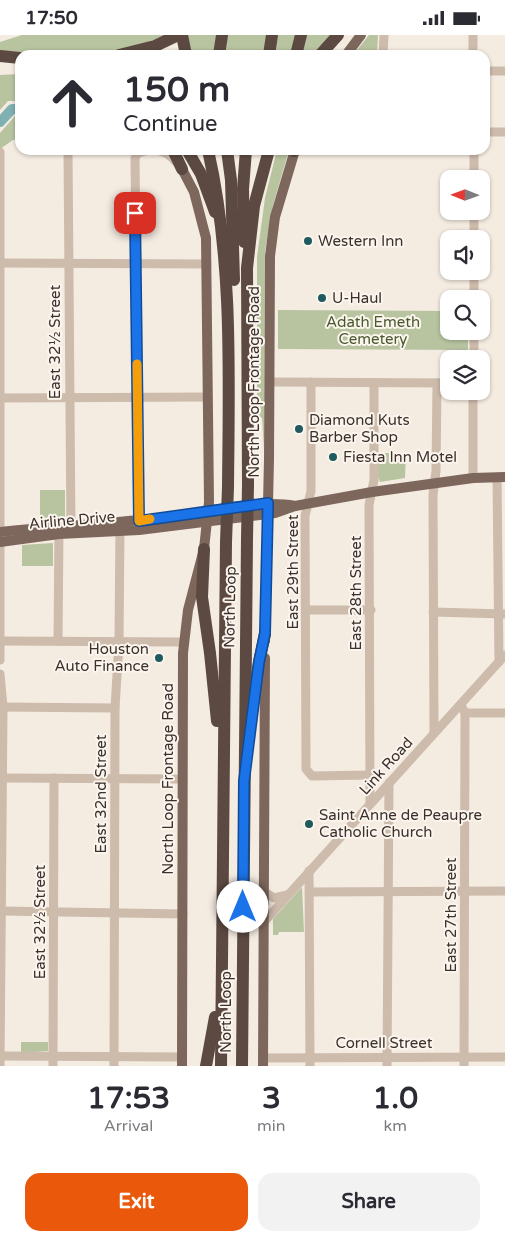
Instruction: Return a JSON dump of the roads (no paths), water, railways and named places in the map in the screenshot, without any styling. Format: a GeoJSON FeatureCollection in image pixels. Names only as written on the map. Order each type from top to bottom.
{"type":"FeatureCollection","features":[{"type":"Feature","properties":{"kind":"highway"},"geometry":{"type":"LineString","coordinates":[[139,50],[155,46],[178,35]]}},
{"type":"Feature","properties":{"kind":"highway"},"geometry":{"type":"LineString","coordinates":[[182,35],[186,50]]}},
{"type":"Feature","properties":{"kind":"highway"},"geometry":{"type":"LineString","coordinates":[[220,50],[222,35]]}},
{"type":"Feature","properties":{"kind":"highway"},"geometry":{"type":"LineString","coordinates":[[270,50],[272,35]]}},
{"type":"Feature","properties":{"kind":"highway"},"geometry":{"type":"LineString","coordinates":[[297,50],[301,35]]}},
{"type":"Feature","properties":{"kind":"highway"},"geometry":{"type":"LineString","coordinates":[[325,50],[339,35]]}},
{"type":"Feature","properties":{"kind":"highway"},"geometry":{"type":"LineString","coordinates":[[330,50],[339,35]]}},
{"type":"Feature","properties":{"kind":"highway"},"geometry":{"type":"LineString","coordinates":[[0,56],[15,58]]}},
{"type":"Feature","properties":{"kind":"highway"},"geometry":{"type":"LineString","coordinates":[[175,155],[182,169]]}},
{"type":"Feature","properties":{"kind":"highway"},"geometry":{"type":"LineString","coordinates":[[190,155],[201,174],[220,228]]}},
{"type":"Feature","properties":{"kind":"highway","name":"North Loop"},"geometry":{"type":"LineString","coordinates":[[209,155],[218,193],[228,302],[228,487],[221,980],[222,1066]]}},
{"type":"Feature","properties":{"kind":"highway"},"geometry":{"type":"LineString","coordinates":[[228,155],[231,180],[234,284],[228,302]]}},
{"type":"Feature","properties":{"kind":"highway"},"geometry":{"type":"LineString","coordinates":[[246,155],[243,228],[247,268]]}},
{"type":"Feature","properties":{"kind":"highway","name":"North Loop"},"geometry":{"type":"LineString","coordinates":[[242,1066],[248,485],[247,268],[254,206],[268,155]]}},
{"type":"Feature","properties":{"kind":"highway"},"geometry":{"type":"LineString","coordinates":[[204,549],[202,597],[210,653],[223,793]]}},
{"type":"Feature","properties":{"kind":"highway"},"geometry":{"type":"LineString","coordinates":[[244,781],[259,662],[265,633]]}},
{"type":"Feature","properties":{"kind":"highway"},"geometry":{"type":"LineString","coordinates":[[243,961],[250,1066]]}},
{"type":"Feature","properties":{"kind":"highway"},"geometry":{"type":"LineString","coordinates":[[206,1066],[221,980]]}},
{"type":"Feature","properties":{"kind":"main road"},"geometry":{"type":"LineString","coordinates":[[350,50],[361,35]]}},
{"type":"Feature","properties":{"kind":"main road","name":"North Loop Frontage Road"},"geometry":{"type":"LineString","coordinates":[[263,1062],[265,633],[271,241],[275,217],[294,155]]}},
{"type":"Feature","properties":{"kind":"main road","name":"North Loop Frontage Road"},"geometry":{"type":"LineString","coordinates":[[182,169],[194,192],[202,221],[207,264],[208,397],[207,516],[204,549],[188,611],[183,642],[182,1061]]}},
{"type":"Feature","properties":{"kind":"main road","name":"Airline Drive"},"geometry":{"type":"LineString","coordinates":[[0,532],[139,525],[295,506],[434,483],[473,478],[501,477]]}},
{"type":"Feature","properties":{"kind":"main road","name":"Airline Drive"},"geometry":{"type":"LineString","coordinates":[[0,542],[59,530]]}},
{"type":"Feature","properties":{"kind":"street"},"geometry":{"type":"LineString","coordinates":[[383,50],[384,35]]}},
{"type":"Feature","properties":{"kind":"street"},"geometry":{"type":"LineString","coordinates":[[473,35],[473,50]]}},
{"type":"Feature","properties":{"kind":"street"},"geometry":{"type":"LineString","coordinates":[[490,71],[505,71]]}},
{"type":"Feature","properties":{"kind":"street"},"geometry":{"type":"LineString","coordinates":[[490,132],[505,132]]}},
{"type":"Feature","properties":{"kind":"street"},"geometry":{"type":"LineString","coordinates":[[0,152],[0,660]]}},
{"type":"Feature","properties":{"kind":"street","name":"East 32½ Street"},"geometry":{"type":"LineString","coordinates":[[68,155],[70,529]]}},
{"type":"Feature","properties":{"kind":"street"},"geometry":{"type":"LineString","coordinates":[[136,155],[139,525]]}},
{"type":"Feature","properties":{"kind":"street"},"geometry":{"type":"LineString","coordinates":[[170,155],[182,169]]}},
{"type":"Feature","properties":{"kind":"street"},"geometry":{"type":"LineString","coordinates":[[474,155],[474,170]]}},
{"type":"Feature","properties":{"kind":"street"},"geometry":{"type":"LineString","coordinates":[[1,263],[207,264]]}},
{"type":"Feature","properties":{"kind":"street"},"geometry":{"type":"LineString","coordinates":[[270,382],[437,383],[434,483],[434,733]]}},
{"type":"Feature","properties":{"kind":"street","name":"East 29th Street"},"geometry":{"type":"LineString","coordinates":[[311,382],[311,491],[305,516],[306,771],[312,776],[370,775]]}},
{"type":"Feature","properties":{"kind":"street","name":"East 28th Street"},"geometry":{"type":"LineString","coordinates":[[370,803],[371,611],[369,505],[374,480],[374,383]]}},
{"type":"Feature","properties":{"kind":"street"},"geometry":{"type":"LineString","coordinates":[[1,398],[208,397]]}},
{"type":"Feature","properties":{"kind":"street"},"geometry":{"type":"LineString","coordinates":[[473,478],[474,400]]}},
{"type":"Feature","properties":{"kind":"street"},"geometry":{"type":"LineString","coordinates":[[501,477],[502,658]]}},
{"type":"Feature","properties":{"kind":"street","name":"East 32nd Street"},"geometry":{"type":"LineString","coordinates":[[114,1061],[115,708],[119,642],[120,527]]}},
{"type":"Feature","properties":{"kind":"street"},"geometry":{"type":"LineString","coordinates":[[58,641],[59,530]]}},
{"type":"Feature","properties":{"kind":"street"},"geometry":{"type":"LineString","coordinates":[[306,610],[371,611]]}},
{"type":"Feature","properties":{"kind":"street"},"geometry":{"type":"LineString","coordinates":[[433,612],[501,614]]}},
{"type":"Feature","properties":{"kind":"street"},"geometry":{"type":"LineString","coordinates":[[0,641],[183,642]]}},
{"type":"Feature","properties":{"kind":"street","name":"Link Road"},"geometry":{"type":"LineString","coordinates":[[263,923],[434,733],[463,709],[502,658]]}},
{"type":"Feature","properties":{"kind":"street"},"geometry":{"type":"LineString","coordinates":[[0,674],[0,1066]]}},
{"type":"Feature","properties":{"kind":"street"},"geometry":{"type":"LineString","coordinates":[[1,707],[115,708]]}},
{"type":"Feature","properties":{"kind":"street"},"geometry":{"type":"LineString","coordinates":[[463,709],[505,713]]}},
{"type":"Feature","properties":{"kind":"street","name":"East 27th Street"},"geometry":{"type":"LineString","coordinates":[[463,709],[464,1061]]}},
{"type":"Feature","properties":{"kind":"street"},"geometry":{"type":"LineString","coordinates":[[1,772],[54,778],[183,779]]}},
{"type":"Feature","properties":{"kind":"street","name":"East 32½ Street"},"geometry":{"type":"LineString","coordinates":[[53,1061],[54,778]]}},
{"type":"Feature","properties":{"kind":"street"},"geometry":{"type":"LineString","coordinates":[[387,1062],[389,783]]}},
{"type":"Feature","properties":{"kind":"street"},"geometry":{"type":"LineString","coordinates":[[309,871],[310,1062]]}},
{"type":"Feature","properties":{"kind":"street"},"geometry":{"type":"LineString","coordinates":[[263,891],[274,898],[287,895]]}},
{"type":"Feature","properties":{"kind":"street"},"geometry":{"type":"LineString","coordinates":[[310,892],[505,891]]}},
{"type":"Feature","properties":{"kind":"street"},"geometry":{"type":"LineString","coordinates":[[1,911],[183,914]]}},
{"type":"Feature","properties":{"kind":"street"},"geometry":{"type":"LineString","coordinates":[[0,1056],[53,1061],[182,1061]]}},
{"type":"Feature","properties":{"kind":"street","name":"Cornell Street"},"geometry":{"type":"LineString","coordinates":[[263,1062],[464,1061],[505,1057]]}},
{"type":"Feature","properties":{"kind":"waterway"},"geometry":{"type":"LineString","coordinates":[[0,122],[12,109],[15,109]]}},
{"type":"Feature","properties":{"kind":"place","name":"Western Inn"},"geometry":{"type":"Point","coordinates":[308,241]}},
{"type":"Feature","properties":{"kind":"place","name":"U-Haul"},"geometry":{"type":"Point","coordinates":[322,298]}},
{"type":"Feature","properties":{"kind":"place","name":"Diamond Kuts Barber Shop"},"geometry":{"type":"Point","coordinates":[299,429]}},
{"type":"Feature","properties":{"kind":"place","name":"Fiesta Inn Motel"},"geometry":{"type":"Point","coordinates":[333,457]}},
{"type":"Feature","properties":{"kind":"place","name":"Houston Auto Finance"},"geometry":{"type":"Point","coordinates":[159,658]}},
{"type":"Feature","properties":{"kind":"place","name":"Saint Anne de Peaupre Catholic Church"},"geometry":{"type":"Point","coordinates":[309,824]}},
{"type":"Feature","properties":{"kind":"park label","name":"Adath Emeth Cemetery"},"geometry":{"type":"Point","coordinates":[373,330]}}]}
